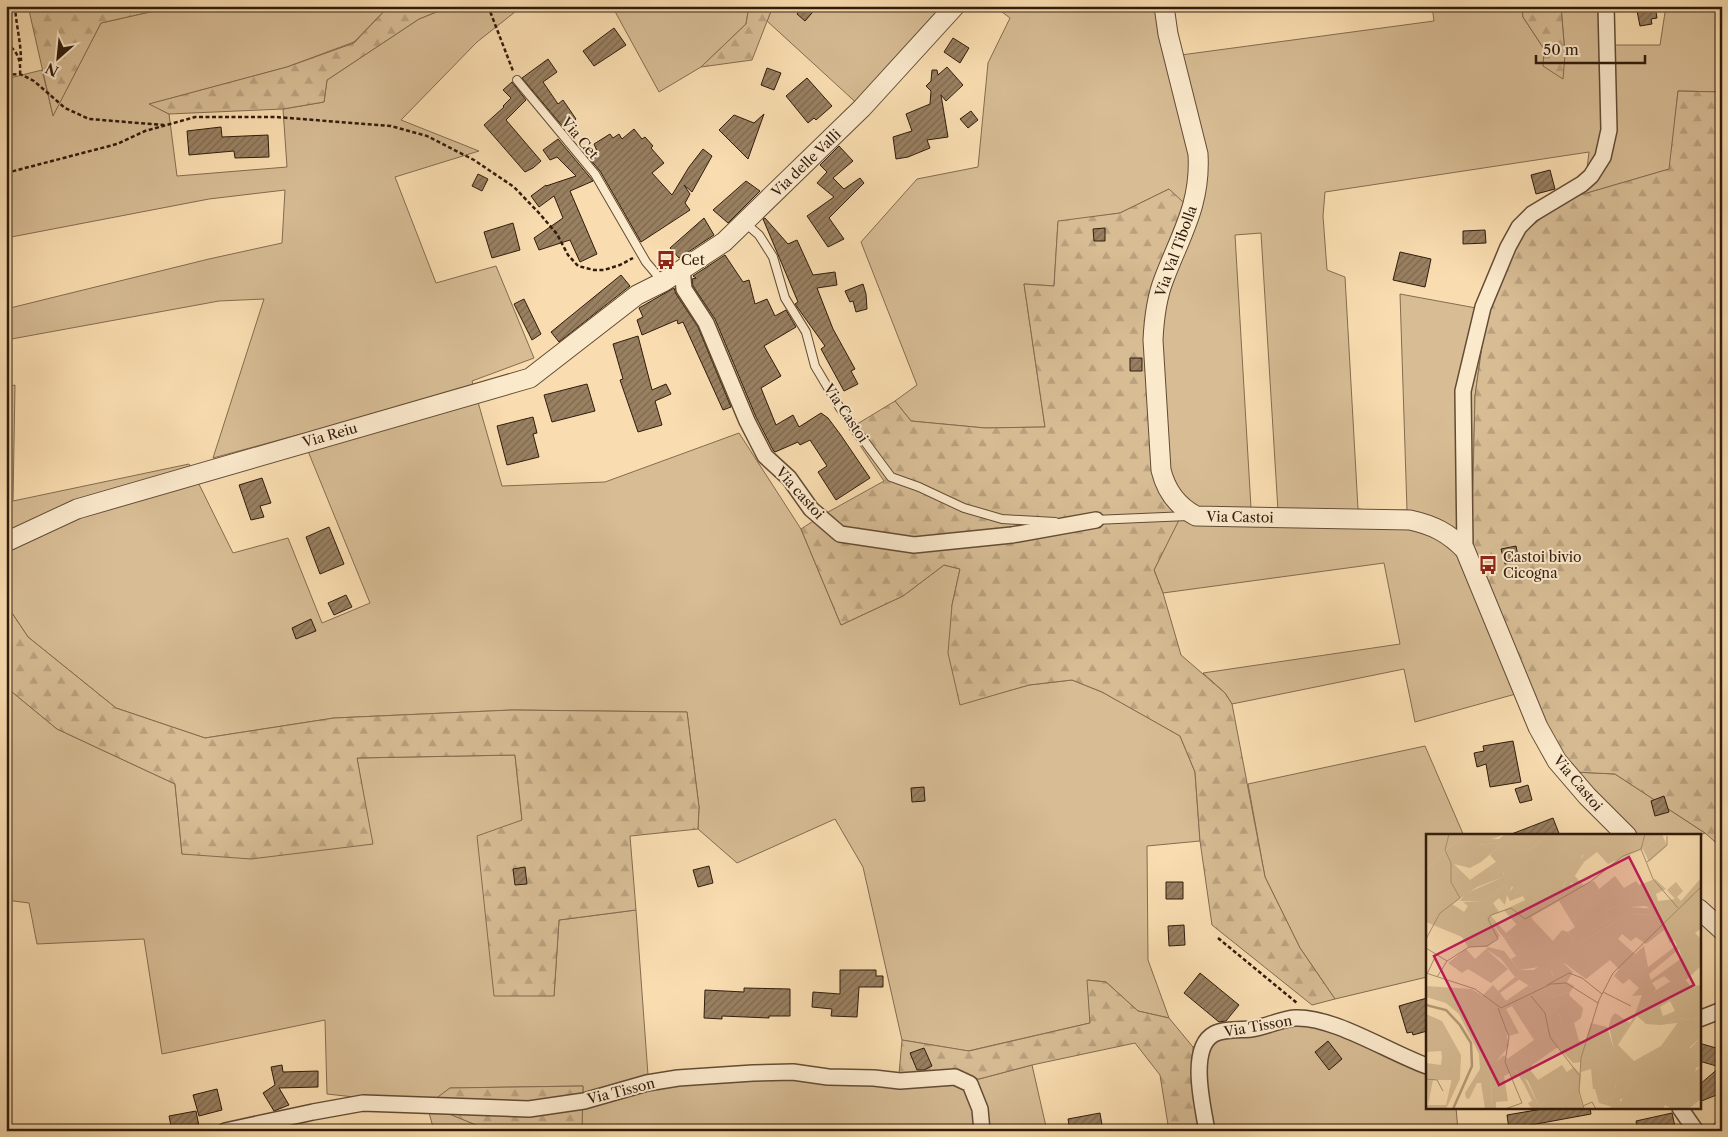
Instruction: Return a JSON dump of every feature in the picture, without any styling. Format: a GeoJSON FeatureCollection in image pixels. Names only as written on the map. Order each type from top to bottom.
{"type":"FeatureCollection","features":[{"type":"Feature","properties":{"kind":"street","name":"Via delle Valli"},"geometry":{"type":"LineString","coordinates":[[636,296],[663,282],[724,242],[862,108],[955,6]]}},
{"type":"Feature","properties":{"kind":"street","name":"Via Val Tibolla"},"geometry":{"type":"LineString","coordinates":[[1164,6],[1168,34],[1198,154],[1199,171],[1198,185],[1191,214],[1163,280],[1155,309],[1153,340],[1160,460],[1164,481],[1169,492],[1184,510],[1196,516]]}},
{"type":"Feature","properties":{"kind":"street"},"geometry":{"type":"LineString","coordinates":[[1465,550],[1463,390],[1483,307],[1508,246],[1519,228],[1532,214],[1582,184],[1594,172],[1603,157],[1609,130],[1606,6]]}},
{"type":"Feature","properties":{"kind":"street","name":"Via castoi"},"geometry":{"type":"LineString","coordinates":[[682,269],[684,289],[706,323],[747,421],[764,456],[789,478],[811,509],[840,534],[914,545],[1012,535],[1096,520]]}},
{"type":"Feature","properties":{"kind":"street","name":"Via Reiu"},"geometry":{"type":"LineString","coordinates":[[6,542],[77,509],[530,378],[636,296]]}},
{"type":"Feature","properties":{"kind":"street","name":"Via Castoi"},"geometry":{"type":"LineString","coordinates":[[1196,516],[1410,520],[1437,528],[1446,533],[1465,550],[1538,726],[1557,761],[1587,796],[1625,834]]}},
{"type":"Feature","properties":{"kind":"street"},"geometry":{"type":"LineString","coordinates":[[1700,909],[1722,930]]}},
{"type":"Feature","properties":{"kind":"street"},"geometry":{"type":"LineString","coordinates":[[1700,1019],[1722,1010]]}},
{"type":"Feature","properties":{"kind":"street","name":"Via Tisson"},"geometry":{"type":"LineString","coordinates":[[1207,1131],[1199,1073],[1201,1051],[1205,1040],[1215,1033],[1254,1028],[1295,1018],[1317,1020],[1342,1028],[1426,1066]]}},
{"type":"Feature","properties":{"kind":"street","name":"Via Tisson"},"geometry":{"type":"LineString","coordinates":[[225,1131],[364,1103],[529,1109],[584,1100],[647,1083],[678,1078],[785,1072],[828,1077],[874,1078],[900,1081],[955,1077],[970,1084],[980,1109],[982,1131]]}},
{"type":"Feature","properties":{"kind":"street"},"geometry":{"type":"LineString","coordinates":[[1681,1110],[1696,1131]]}},
{"type":"Feature","properties":{"kind":"lane","name":"Via Cet"},"geometry":{"type":"LineString","coordinates":[[517,80],[595,174],[646,262],[663,282]]}},
{"type":"Feature","properties":{"kind":"lane","name":"Via Castoi"},"geometry":{"type":"LineString","coordinates":[[744,222],[759,236],[773,257],[785,298],[806,332],[815,366],[840,408],[892,477],[964,508],[1002,519],[1059,522],[1196,516]]}},
{"type":"Feature","properties":{"kind":"path"},"geometry":{"type":"LineString","coordinates":[[15,6],[21,46],[20,74]]}},
{"type":"Feature","properties":{"kind":"path"},"geometry":{"type":"LineString","coordinates":[[488,6],[517,80]]}},
{"type":"Feature","properties":{"kind":"path"},"geometry":{"type":"LineString","coordinates":[[6,43],[20,61]]}},
{"type":"Feature","properties":{"kind":"path"},"geometry":{"type":"LineString","coordinates":[[6,76],[20,74],[34,81],[66,108],[89,119],[166,125]]}},
{"type":"Feature","properties":{"kind":"path"},"geometry":{"type":"LineString","coordinates":[[6,173],[117,144],[145,131],[196,117],[276,117],[391,126],[427,136],[474,160],[514,187],[557,234],[568,255],[578,266],[594,270],[604,270],[620,266],[641,253]]}},
{"type":"Feature","properties":{"kind":"path"},"geometry":{"type":"LineString","coordinates":[[1218,938],[1317,1020]]}},
{"type":"Feature","properties":{"kind":"green space"},"geometry":{"type":"Polygon","coordinates":[[[28,6],[164,6],[163,9],[101,23],[53,116],[28,6]]]}},
{"type":"Feature","properties":{"kind":"green space"},"geometry":{"type":"Polygon","coordinates":[[[164,6],[389,6],[354,42],[287,67],[150,104],[169,114],[177,176],[287,167],[283,109],[324,102],[327,80],[419,19],[451,6],[513,6],[520,8],[477,42],[401,120],[479,151],[395,177],[436,283],[496,266],[534,358],[472,381],[502,486],[605,482],[739,433],[801,529],[841,625],[903,596],[944,565],[960,569],[952,605],[960,704],[1029,685],[1072,680],[1102,692],[1180,736],[1195,772],[1200,841],[1147,846],[1148,960],[1169,1018],[1138,1011],[1106,982],[1088,980],[1090,1023],[968,1051],[902,1040],[863,867],[835,819],[737,863],[698,829],[699,807],[687,712],[512,710],[334,718],[205,738],[116,708],[28,637],[6,604],[6,387],[15,385],[13,501],[189,464],[233,553],[288,538],[322,623],[370,603],[301,434],[213,458],[264,299],[219,301],[6,340],[6,309],[282,243],[285,190],[209,199],[6,238],[6,79],[42,70],[53,115],[101,23],[163,9],[164,6]]]}},
{"type":"Feature","properties":{"kind":"green space"},"geometry":{"type":"Polygon","coordinates":[[[389,6],[451,6],[419,19],[327,80],[324,102],[283,109],[169,114],[149,104],[287,67],[354,43],[389,6]]]}},
{"type":"Feature","properties":{"kind":"green space"},"geometry":{"type":"Polygon","coordinates":[[[612,6],[749,6],[746,24],[701,67],[659,92],[612,6]]]}},
{"type":"Feature","properties":{"kind":"green space"},"geometry":{"type":"Polygon","coordinates":[[[749,6],[773,6],[752,60],[701,67],[746,24],[749,6]]]}},
{"type":"Feature","properties":{"kind":"green space"},"geometry":{"type":"Polygon","coordinates":[[[773,6],[955,6],[862,108],[767,21],[773,6]]]}},
{"type":"Feature","properties":{"kind":"green space"},"geometry":{"type":"Polygon","coordinates":[[[994,6],[1168,6],[1181,55],[1434,21],[1432,6],[1522,6],[1523,17],[1544,49],[1565,55],[1561,6],[1612,6],[1613,45],[1660,45],[1666,6],[1722,6],[1722,92],[1678,91],[1670,169],[1584,194],[1589,152],[1325,192],[1323,216],[1327,270],[1345,277],[1358,509],[1375,511],[1407,510],[1400,294],[1487,310],[1475,396],[1472,525],[1530,690],[1415,722],[1404,669],[1232,704],[1225,693],[1203,673],[1400,644],[1384,563],[1163,593],[1154,570],[1186,505],[1166,461],[1160,314],[1169,189],[1120,213],[1058,222],[1054,286],[1024,284],[1045,427],[985,428],[911,421],[895,401],[917,385],[861,242],[917,179],[978,167],[988,63],[1010,18],[994,6]],[[1261,233],[1235,235],[1251,508],[1278,511],[1261,233]]]}},
{"type":"Feature","properties":{"kind":"green space"},"geometry":{"type":"Polygon","coordinates":[[[1522,6],[1561,6],[1565,55],[1563,79],[1543,66],[1544,49],[1523,17],[1522,6]]]}},
{"type":"Feature","properties":{"kind":"green space"},"geometry":{"type":"Polygon","coordinates":[[[1678,91],[1722,92],[1722,848],[1705,833],[1615,774],[1574,772],[1542,721],[1473,583],[1472,525],[1475,396],[1487,310],[1520,236],[1563,200],[1669,169],[1678,91]]]}},
{"type":"Feature","properties":{"kind":"green space"},"geometry":{"type":"Polygon","coordinates":[[[1169,189],[1196,214],[1160,315],[1166,460],[1186,506],[1154,570],[1163,593],[1181,655],[1225,693],[1232,704],[1265,877],[1300,948],[1335,999],[1312,1005],[1212,925],[1200,841],[1195,772],[1180,736],[1102,692],[1072,680],[1029,685],[960,705],[948,653],[952,605],[960,569],[944,565],[903,596],[841,625],[801,529],[884,481],[849,429],[895,401],[911,421],[985,428],[1045,427],[1024,284],[1054,286],[1058,221],[1120,213],[1169,189]]]}},
{"type":"Feature","properties":{"kind":"green space"},"geometry":{"type":"Polygon","coordinates":[[[6,604],[28,637],[116,708],[205,738],[334,718],[512,710],[687,712],[699,807],[698,829],[630,836],[636,910],[559,920],[554,996],[494,996],[477,836],[522,820],[515,755],[357,758],[373,844],[251,859],[182,854],[175,784],[57,729],[6,687],[6,604]]]}},
{"type":"Feature","properties":{"kind":"green space"},"geometry":{"type":"Polygon","coordinates":[[[6,687],[57,729],[175,784],[182,854],[372,844],[357,758],[515,755],[522,820],[554,996],[559,920],[636,910],[648,1075],[899,1074],[979,1079],[1032,1065],[1047,1131],[582,1131],[583,1086],[450,1088],[428,1105],[491,1131],[434,1131],[427,1105],[327,1094],[325,1020],[162,1054],[144,939],[37,944],[29,903],[6,900],[6,687]]]}},
{"type":"Feature","properties":{"kind":"green space"},"geometry":{"type":"Polygon","coordinates":[[[1425,746],[1463,834],[1426,834],[1426,977],[1335,999],[1300,948],[1265,877],[1248,784],[1425,746]]]}},
{"type":"Feature","properties":{"kind":"green space"},"geometry":{"type":"Polygon","coordinates":[[[1574,772],[1615,774],[1705,833],[1700,836],[1635,834],[1574,772]]]}},
{"type":"Feature","properties":{"kind":"green space"},"geometry":{"type":"Polygon","coordinates":[[[1087,980],[1106,982],[1138,1011],[1169,1018],[1193,1047],[1199,1131],[1169,1131],[1160,1075],[1135,1043],[1032,1065],[979,1079],[899,1074],[902,1040],[969,1051],[1090,1023],[1087,980]]]}},
{"type":"Feature","properties":{"kind":"green space"},"geometry":{"type":"Polygon","coordinates":[[[1321,1016],[1426,1064],[1426,1110],[1456,1110],[1458,1131],[1199,1131],[1193,1047],[1248,1025],[1321,1016]]]}},
{"type":"Feature","properties":{"kind":"green space"},"geometry":{"type":"Polygon","coordinates":[[[583,1086],[582,1131],[491,1131],[427,1105],[450,1088],[583,1086]]]}},
{"type":"Feature","properties":{"kind":"building"},"geometry":{"type":"Polygon","coordinates":[[[803,6],[818,6],[805,21],[797,14],[803,6]]]}},
{"type":"Feature","properties":{"kind":"building"},"geometry":{"type":"Polygon","coordinates":[[[1636,6],[1655,6],[1657,18],[1651,19],[1652,24],[1640,26],[1636,6]]]}},
{"type":"Feature","properties":{"kind":"building"},"geometry":{"type":"Polygon","coordinates":[[[614,28],[626,45],[594,66],[583,51],[614,28]]]}},
{"type":"Feature","properties":{"kind":"building"},"geometry":{"type":"Polygon","coordinates":[[[953,38],[969,48],[960,63],[944,52],[953,38]]]}},
{"type":"Feature","properties":{"kind":"building"},"geometry":{"type":"Polygon","coordinates":[[[548,59],[557,72],[543,82],[558,104],[563,100],[576,119],[564,128],[522,78],[548,59]]]}},
{"type":"Feature","properties":{"kind":"building"},"geometry":{"type":"Polygon","coordinates":[[[947,67],[963,85],[946,101],[941,95],[948,137],[927,140],[930,148],[908,157],[896,159],[893,137],[912,131],[906,114],[930,104],[931,91],[926,86],[931,81],[932,70],[937,70],[938,75],[947,67]]]}},
{"type":"Feature","properties":{"kind":"building"},"geometry":{"type":"Polygon","coordinates":[[[767,68],[781,73],[774,90],[761,85],[767,68]]]}},
{"type":"Feature","properties":{"kind":"building"},"geometry":{"type":"Polygon","coordinates":[[[807,78],[832,106],[816,120],[814,118],[808,123],[786,96],[807,78]]]}},
{"type":"Feature","properties":{"kind":"building"},"geometry":{"type":"Polygon","coordinates":[[[512,82],[526,100],[506,120],[541,161],[525,172],[484,125],[511,98],[503,90],[512,82]]]}},
{"type":"Feature","properties":{"kind":"building"},"geometry":{"type":"Polygon","coordinates":[[[971,111],[978,120],[968,128],[960,119],[971,111]]]}},
{"type":"Feature","properties":{"kind":"building"},"geometry":{"type":"Polygon","coordinates":[[[764,114],[748,159],[719,130],[734,115],[754,123],[764,114]]]}},
{"type":"Feature","properties":{"kind":"building"},"geometry":{"type":"Polygon","coordinates":[[[221,127],[222,137],[268,135],[269,157],[235,158],[234,151],[189,155],[187,131],[221,127]]]}},
{"type":"Feature","properties":{"kind":"building"},"geometry":{"type":"Polygon","coordinates":[[[634,129],[642,139],[645,137],[653,146],[651,148],[664,163],[652,173],[672,195],[689,167],[703,149],[712,156],[692,192],[684,185],[690,194],[685,203],[690,210],[641,242],[600,171],[588,157],[597,151],[594,144],[610,134],[613,138],[619,134],[622,139],[634,129]]]}},
{"type":"Feature","properties":{"kind":"building"},"geometry":{"type":"Polygon","coordinates":[[[558,139],[593,181],[570,191],[597,254],[580,262],[570,240],[539,250],[534,238],[563,218],[554,196],[539,207],[531,196],[546,185],[576,176],[557,157],[550,160],[543,150],[558,139]]]}},
{"type":"Feature","properties":{"kind":"building"},"geometry":{"type":"Polygon","coordinates":[[[839,146],[853,161],[833,178],[844,189],[860,178],[864,183],[829,218],[844,239],[828,247],[807,216],[834,197],[817,183],[827,172],[820,165],[839,146]]]}},
{"type":"Feature","properties":{"kind":"building"},"geometry":{"type":"Polygon","coordinates":[[[1550,170],[1555,189],[1536,194],[1531,175],[1550,170]]]}},
{"type":"Feature","properties":{"kind":"building"},"geometry":{"type":"Polygon","coordinates":[[[478,174],[488,179],[482,191],[472,186],[478,174]]]}},
{"type":"Feature","properties":{"kind":"building"},"geometry":{"type":"Polygon","coordinates":[[[746,181],[760,191],[728,223],[713,210],[746,181]]]}},
{"type":"Feature","properties":{"kind":"building"},"geometry":{"type":"Polygon","coordinates":[[[704,218],[714,235],[679,258],[670,248],[704,218]]]}},
{"type":"Feature","properties":{"kind":"building"},"geometry":{"type":"Polygon","coordinates":[[[765,218],[788,244],[797,240],[813,275],[835,272],[837,285],[817,288],[833,329],[855,369],[851,371],[858,384],[844,391],[821,349],[825,346],[795,304],[798,302],[763,219],[765,218]]]}},
{"type":"Feature","properties":{"kind":"building"},"geometry":{"type":"Polygon","coordinates":[[[513,223],[520,250],[492,258],[484,232],[513,223]]]}},
{"type":"Feature","properties":{"kind":"building"},"geometry":{"type":"Polygon","coordinates":[[[1105,228],[1105,241],[1094,241],[1093,229],[1105,228]]]}},
{"type":"Feature","properties":{"kind":"building"},"geometry":{"type":"Polygon","coordinates":[[[1485,230],[1486,243],[1463,244],[1463,231],[1485,230]]]}},
{"type":"Feature","properties":{"kind":"building"},"geometry":{"type":"Polygon","coordinates":[[[1400,252],[1431,259],[1425,287],[1393,280],[1400,252]]]}},
{"type":"Feature","properties":{"kind":"building"},"geometry":{"type":"Polygon","coordinates":[[[725,255],[743,282],[749,280],[755,304],[767,299],[775,316],[786,310],[796,327],[764,346],[781,376],[761,388],[776,425],[793,415],[799,427],[821,413],[828,418],[870,478],[836,500],[818,472],[827,466],[810,440],[800,445],[798,442],[775,452],[773,450],[756,417],[715,319],[693,286],[692,279],[696,278],[693,276],[725,255]]]}},
{"type":"Feature","properties":{"kind":"building"},"geometry":{"type":"Polygon","coordinates":[[[621,275],[630,286],[559,342],[551,332],[621,275]]]}},
{"type":"Feature","properties":{"kind":"building"},"geometry":{"type":"Polygon","coordinates":[[[863,284],[867,309],[856,312],[853,301],[850,302],[845,291],[863,284]]]}},
{"type":"Feature","properties":{"kind":"building"},"geometry":{"type":"Polygon","coordinates":[[[674,288],[698,327],[731,407],[723,410],[683,322],[678,324],[677,320],[642,335],[637,320],[643,317],[639,308],[674,288]]]}},
{"type":"Feature","properties":{"kind":"building"},"geometry":{"type":"Polygon","coordinates":[[[524,299],[541,334],[532,340],[514,304],[524,299]]]}},
{"type":"Feature","properties":{"kind":"building"},"geometry":{"type":"Polygon","coordinates":[[[638,336],[652,390],[666,384],[671,394],[655,401],[662,425],[638,432],[620,380],[623,379],[613,344],[638,336]]]}},
{"type":"Feature","properties":{"kind":"building"},"geometry":{"type":"Polygon","coordinates":[[[1130,358],[1142,358],[1142,371],[1130,371],[1130,358]]]}},
{"type":"Feature","properties":{"kind":"building"},"geometry":{"type":"Polygon","coordinates":[[[587,384],[595,411],[552,422],[544,395],[587,384]]]}},
{"type":"Feature","properties":{"kind":"building"},"geometry":{"type":"Polygon","coordinates":[[[533,417],[537,433],[533,434],[539,457],[507,465],[497,426],[533,417]]]}},
{"type":"Feature","properties":{"kind":"building"},"geometry":{"type":"Polygon","coordinates":[[[262,478],[271,503],[260,506],[264,517],[251,520],[239,485],[262,478]]]}},
{"type":"Feature","properties":{"kind":"building"},"geometry":{"type":"Polygon","coordinates":[[[329,527],[344,564],[320,574],[306,537],[329,527]]]}},
{"type":"Feature","properties":{"kind":"building"},"geometry":{"type":"Polygon","coordinates":[[[1516,546],[1519,561],[1505,564],[1501,549],[1516,546]]]}},
{"type":"Feature","properties":{"kind":"building"},"geometry":{"type":"Polygon","coordinates":[[[346,595],[352,607],[334,615],[328,603],[346,595]]]}},
{"type":"Feature","properties":{"kind":"building"},"geometry":{"type":"Polygon","coordinates":[[[311,619],[316,631],[296,639],[292,628],[311,619]]]}},
{"type":"Feature","properties":{"kind":"building"},"geometry":{"type":"Polygon","coordinates":[[[1513,741],[1521,782],[1490,787],[1486,764],[1477,767],[1474,753],[1484,751],[1483,746],[1513,741]]]}},
{"type":"Feature","properties":{"kind":"building"},"geometry":{"type":"Polygon","coordinates":[[[1528,785],[1532,800],[1520,803],[1515,789],[1528,785]]]}},
{"type":"Feature","properties":{"kind":"building"},"geometry":{"type":"Polygon","coordinates":[[[924,787],[925,801],[912,802],[911,788],[924,787]]]}},
{"type":"Feature","properties":{"kind":"building"},"geometry":{"type":"Polygon","coordinates":[[[1664,796],[1669,812],[1655,816],[1651,801],[1664,796]]]}},
{"type":"Feature","properties":{"kind":"building"},"geometry":{"type":"Polygon","coordinates":[[[1553,818],[1559,834],[1512,834],[1553,818]]]}},
{"type":"Feature","properties":{"kind":"building"},"geometry":{"type":"Polygon","coordinates":[[[709,866],[713,883],[698,887],[693,870],[709,866]]]}},
{"type":"Feature","properties":{"kind":"building"},"geometry":{"type":"Polygon","coordinates":[[[525,867],[527,884],[515,885],[513,869],[525,867]]]}},
{"type":"Feature","properties":{"kind":"building"},"geometry":{"type":"Polygon","coordinates":[[[1166,882],[1183,882],[1183,899],[1166,899],[1166,882]]]}},
{"type":"Feature","properties":{"kind":"building"},"geometry":{"type":"Polygon","coordinates":[[[1184,925],[1185,945],[1169,946],[1168,926],[1184,925]]]}},
{"type":"Feature","properties":{"kind":"building"},"geometry":{"type":"Polygon","coordinates":[[[840,970],[876,970],[876,976],[883,976],[883,987],[859,987],[857,1017],[831,1016],[832,1009],[812,1007],[813,992],[840,994],[840,970]]]}},
{"type":"Feature","properties":{"kind":"building"},"geometry":{"type":"Polygon","coordinates":[[[1200,973],[1239,1005],[1226,1021],[1219,1022],[1184,993],[1200,973]]]}},
{"type":"Feature","properties":{"kind":"building"},"geometry":{"type":"Polygon","coordinates":[[[744,988],[790,989],[790,1016],[769,1016],[769,1018],[722,1016],[722,1019],[704,1018],[705,990],[744,992],[744,988]]]}},
{"type":"Feature","properties":{"kind":"building"},"geometry":{"type":"Polygon","coordinates":[[[1426,998],[1426,1031],[1413,1035],[1412,1032],[1407,1033],[1399,1006],[1426,998]]]}},
{"type":"Feature","properties":{"kind":"building"},"geometry":{"type":"Polygon","coordinates":[[[1328,1041],[1342,1059],[1329,1070],[1315,1052],[1328,1041]]]}},
{"type":"Feature","properties":{"kind":"building"},"geometry":{"type":"Polygon","coordinates":[[[1700,1043],[1722,1048],[1722,1083],[1716,1083],[1719,1094],[1700,1102],[1700,1084],[1720,1067],[1700,1061],[1700,1043]]]}},
{"type":"Feature","properties":{"kind":"building"},"geometry":{"type":"Polygon","coordinates":[[[924,1048],[932,1066],[924,1070],[917,1070],[910,1053],[924,1048]]]}},
{"type":"Feature","properties":{"kind":"building"},"geometry":{"type":"Polygon","coordinates":[[[282,1065],[283,1072],[318,1071],[318,1087],[279,1088],[289,1105],[274,1111],[263,1093],[275,1085],[271,1067],[282,1065]]]}},
{"type":"Feature","properties":{"kind":"building"},"geometry":{"type":"Polygon","coordinates":[[[217,1089],[222,1110],[199,1116],[193,1095],[217,1089]]]}},
{"type":"Feature","properties":{"kind":"building"},"geometry":{"type":"Polygon","coordinates":[[[1536,1110],[1590,1110],[1591,1114],[1509,1129],[1507,1115],[1536,1110]]]}},
{"type":"Feature","properties":{"kind":"building"},"geometry":{"type":"Polygon","coordinates":[[[196,1111],[200,1131],[172,1131],[169,1116],[196,1111]]]}},
{"type":"Feature","properties":{"kind":"building"},"geometry":{"type":"Polygon","coordinates":[[[1100,1113],[1103,1131],[1070,1131],[1068,1119],[1100,1113]]]}},
{"type":"Feature","properties":{"kind":"building"},"geometry":{"type":"Polygon","coordinates":[[[1672,1113],[1676,1131],[1638,1131],[1636,1121],[1672,1113]]]}},
{"type":"Feature","properties":{"kind":"place","name":"Cet"},"geometry":{"type":"Point","coordinates":[666,260]}},
{"type":"Feature","properties":{"kind":"place","name":"Castoi bivio Cicogna"},"geometry":{"type":"Point","coordinates":[1488,565]}}]}
